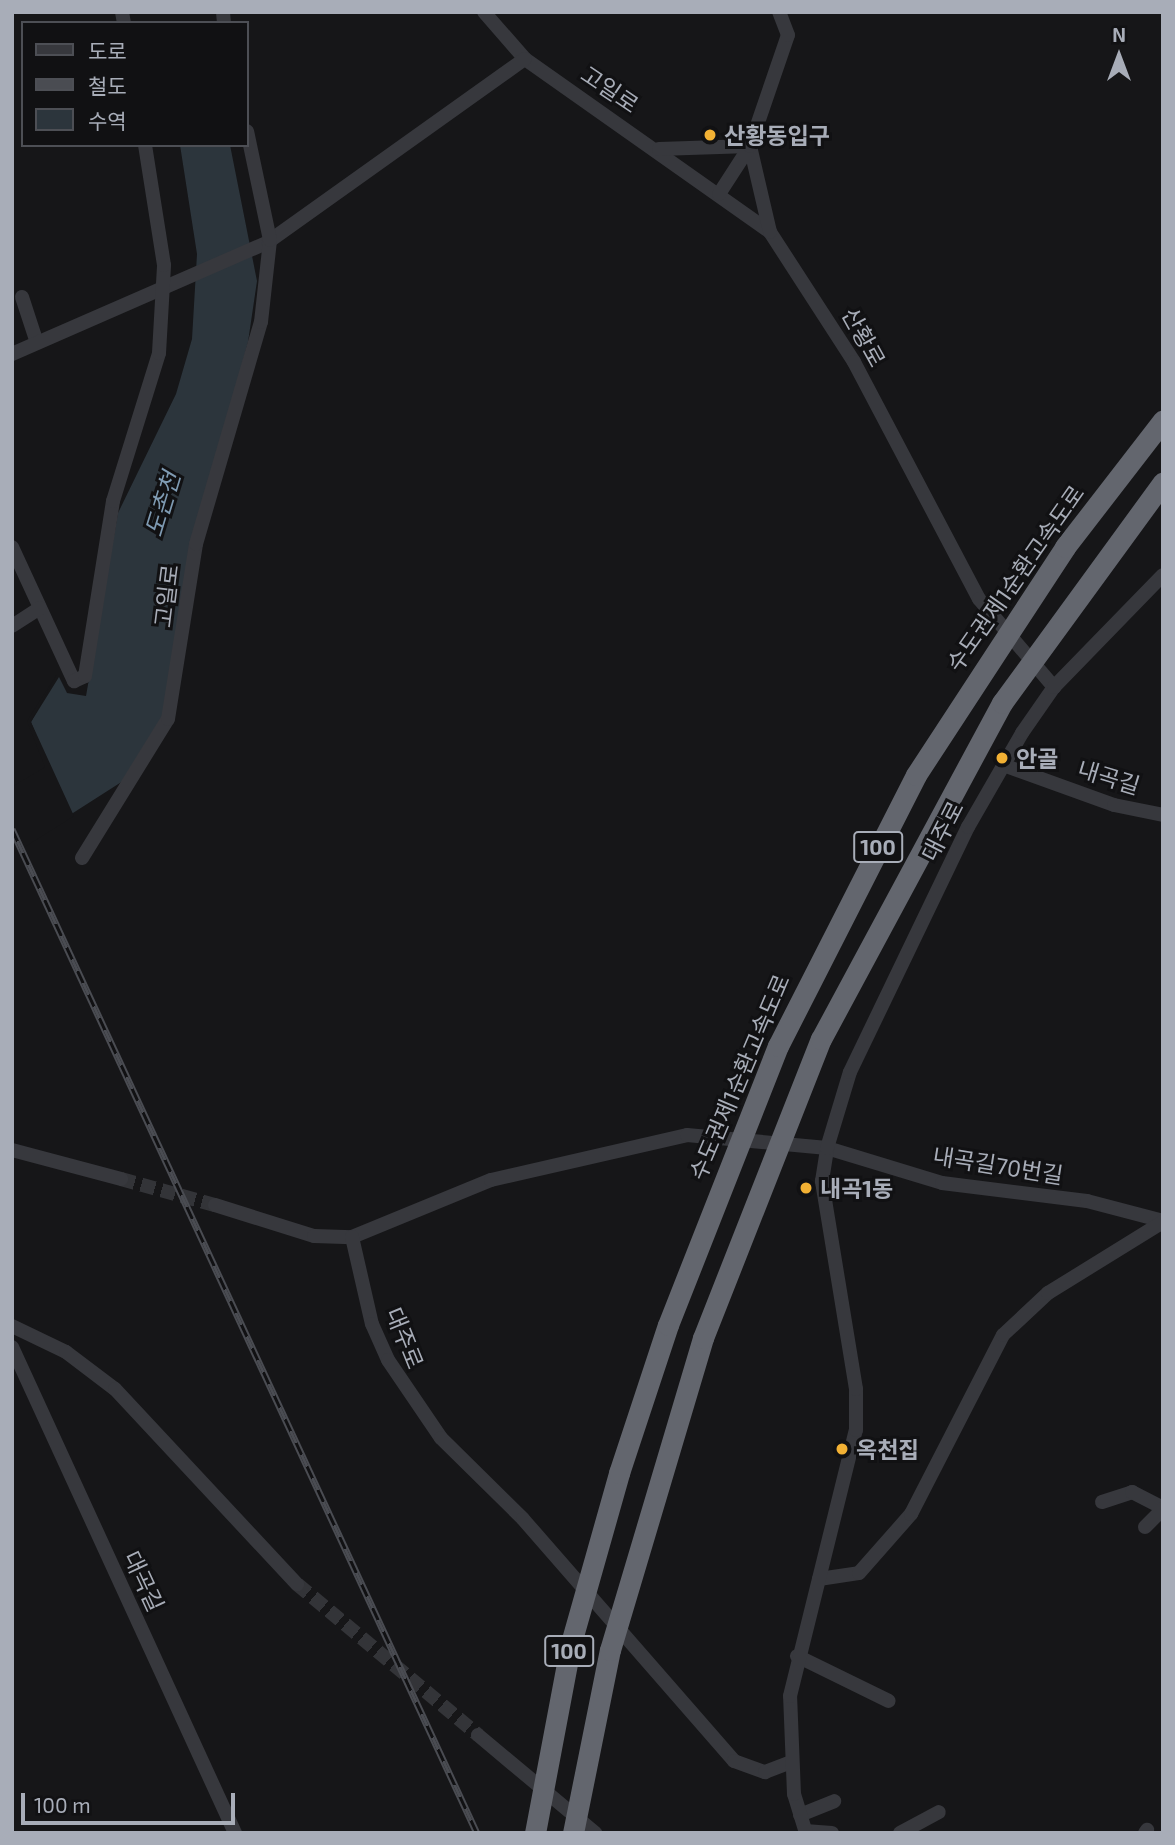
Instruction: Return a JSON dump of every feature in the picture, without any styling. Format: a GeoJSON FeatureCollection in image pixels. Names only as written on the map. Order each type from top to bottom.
{"type":"FeatureCollection","features":[{"type":"Feature","properties":{"kind":"highway","name":"수도권제1순환고속도로"},"geometry":{"type":"LineString","coordinates":[[535,1833],[570,1643],[619,1473],[727,1167],[834,929],[916,775],[1065,547],[1163,420]]}},
{"type":"Feature","properties":{"kind":"highway","name":"100"},"geometry":{"type":"LineString","coordinates":[[573,1833],[638,1546],[703,1338],[771,1158],[873,935],[1002,703],[1163,482]]}},
{"type":"Feature","properties":{"kind":"street","name":"고일로"},"geometry":{"type":"LineString","coordinates":[[484,12],[525,58],[659,149],[719,194]]}},
{"type":"Feature","properties":{"kind":"street"},"geometry":{"type":"LineString","coordinates":[[719,194],[750,146],[788,35],[779,12]]}},
{"type":"Feature","properties":{"kind":"street"},"geometry":{"type":"LineString","coordinates":[[12,354],[269,241],[525,58]]}},
{"type":"Feature","properties":{"kind":"street","name":"고일로"},"geometry":{"type":"LineString","coordinates":[[82,858],[168,719],[182,660],[196,544],[261,322],[269,241],[248,136]]}},
{"type":"Feature","properties":{"kind":"street"},"geometry":{"type":"LineString","coordinates":[[659,149],[750,146]]}},
{"type":"Feature","properties":{"kind":"street"},"geometry":{"type":"LineString","coordinates":[[750,146],[770,232]]}},
{"type":"Feature","properties":{"kind":"street"},"geometry":{"type":"LineString","coordinates":[[12,547],[74,681],[85,676],[113,501],[159,353],[165,289],[145,147]]}},
{"type":"Feature","properties":{"kind":"street","name":"산황로"},"geometry":{"type":"LineString","coordinates":[[719,194],[770,232],[854,362],[979,599],[1054,687]]}},
{"type":"Feature","properties":{"kind":"street"},"geometry":{"type":"LineString","coordinates":[[22,297],[37,343]]}},
{"type":"Feature","properties":{"kind":"street","name":"대주로"},"geometry":{"type":"LineString","coordinates":[[832,1833],[805,1832],[791,1762],[797,1656],[856,1430],[856,1389],[822,1181],[827,1148],[850,1072],[1003,765],[1054,687],[1163,575]]}},
{"type":"Feature","properties":{"kind":"street"},"geometry":{"type":"LineString","coordinates":[[12,626],[40,608]]}},
{"type":"Feature","properties":{"kind":"street","name":"내곡길"},"geometry":{"type":"LineString","coordinates":[[1003,765],[1163,815]]}},
{"type":"Feature","properties":{"kind":"street"},"geometry":{"type":"LineString","coordinates":[[215,1205],[314,1236],[352,1237],[491,1180],[624,1145],[687,1135],[827,1148]]}},
{"type":"Feature","properties":{"kind":"street","name":"내곡길70번길"},"geometry":{"type":"LineString","coordinates":[[827,1148],[942,1183],[1087,1201],[1163,1222]]}},
{"type":"Feature","properties":{"kind":"street"},"geometry":{"type":"LineString","coordinates":[[12,1150],[121,1179]]}},
{"type":"Feature","properties":{"kind":"street","name":"내곡길70번길"},"geometry":{"type":"LineString","coordinates":[[819,1579],[859,1573],[911,1514],[1003,1335],[1048,1293],[1163,1222]]}},
{"type":"Feature","properties":{"kind":"street","name":"대주로"},"geometry":{"type":"LineString","coordinates":[[352,1237],[372,1324],[388,1360],[441,1438],[523,1519],[734,1761],[765,1772],[791,1762]]}},
{"type":"Feature","properties":{"kind":"street"},"geometry":{"type":"LineString","coordinates":[[12,1326],[66,1352],[115,1389],[297,1584]]}},
{"type":"Feature","properties":{"kind":"street","name":"대곡길"},"geometry":{"type":"LineString","coordinates":[[12,1347],[235,1833]]}},
{"type":"Feature","properties":{"kind":"street"},"geometry":{"type":"LineString","coordinates":[[1102,1502],[1132,1492],[1163,1508],[1145,1527]]}},
{"type":"Feature","properties":{"kind":"street"},"geometry":{"type":"LineString","coordinates":[[797,1656],[889,1701]]}},
{"type":"Feature","properties":{"kind":"street"},"geometry":{"type":"LineString","coordinates":[[478,1735],[595,1833]]}},
{"type":"Feature","properties":{"kind":"street"},"geometry":{"type":"LineString","coordinates":[[800,1815],[834,1801]]}},
{"type":"Feature","properties":{"kind":"street"},"geometry":{"type":"LineString","coordinates":[[900,1833],[939,1812]]}},
{"type":"Feature","properties":{"kind":"water","name":"도촌천"},"geometry":{"type":"Polygon","coordinates":[[[180,147],[230,147],[257,281],[248,342],[185,575],[164,714],[123,781],[12,852],[49,768],[31,722],[59,677],[67,693],[86,696],[118,513],[176,394],[192,339],[197,254],[180,147]]]}},
{"type":"Feature","properties":{"kind":"pier"},"geometry":{"type":"Polygon","coordinates":[[[57,674],[31,722],[74,816],[12,855],[12,787],[45,767],[27,721],[57,674]]]}},
{"type":"Feature","properties":{"kind":"tunnel"},"geometry":{"type":"LineString","coordinates":[[121,1179],[215,1205]]}},
{"type":"Feature","properties":{"kind":"tunnel"},"geometry":{"type":"LineString","coordinates":[[297,1584],[478,1735]]}},
{"type":"Feature","properties":{"kind":"railway"},"geometry":{"type":"LineString","coordinates":[[12,829],[477,1833]]}},
{"type":"Feature","properties":{"kind":"place","name":"산황동입구"},"geometry":{"type":"Point","coordinates":[710,135]}},
{"type":"Feature","properties":{"kind":"place","name":"안골"},"geometry":{"type":"Point","coordinates":[1002,758]}},
{"type":"Feature","properties":{"kind":"place","name":"내곡1동"},"geometry":{"type":"Point","coordinates":[806,1188]}},
{"type":"Feature","properties":{"kind":"place","name":"옥천집"},"geometry":{"type":"Point","coordinates":[842,1449]}}]}
